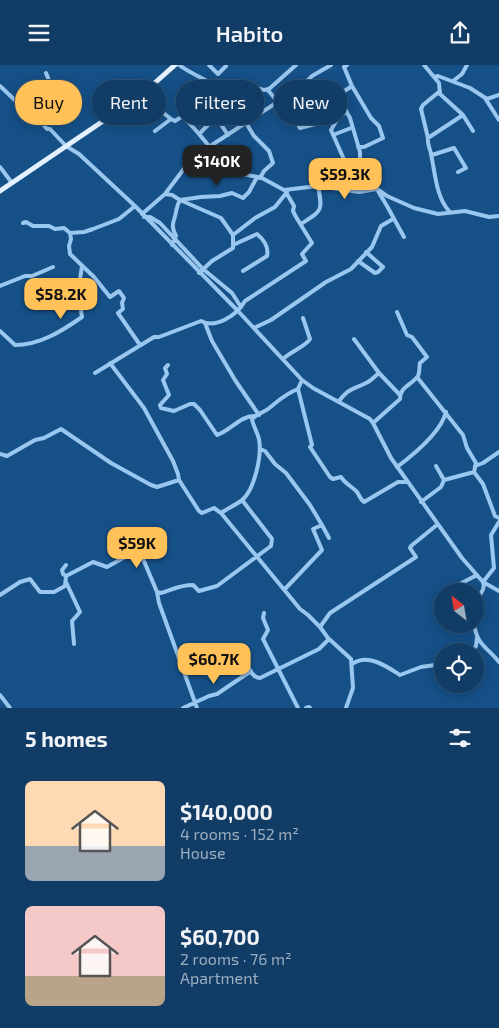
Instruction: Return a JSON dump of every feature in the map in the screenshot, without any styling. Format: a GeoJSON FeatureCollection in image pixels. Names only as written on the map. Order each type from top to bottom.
{"type":"FeatureCollection","features":[{"type":"Feature","properties":{"kind":"main road"},"geometry":{"type":"LineString","coordinates":[[159,80],[177,65]]}},
{"type":"Feature","properties":{"kind":"main road"},"geometry":{"type":"LineString","coordinates":[[0,191],[97,125]]}},
{"type":"Feature","properties":{"kind":"street"},"geometry":{"type":"LineString","coordinates":[[177,65],[202,80]]}},
{"type":"Feature","properties":{"kind":"street"},"geometry":{"type":"LineString","coordinates":[[209,65],[218,74],[226,66]]}},
{"type":"Feature","properties":{"kind":"street"},"geometry":{"type":"LineString","coordinates":[[264,90],[276,84],[296,65]]}},
{"type":"Feature","properties":{"kind":"street"},"geometry":{"type":"LineString","coordinates":[[308,80],[331,65]]}},
{"type":"Feature","properties":{"kind":"street"},"geometry":{"type":"LineString","coordinates":[[424,65],[439,83],[440,91],[447,101],[463,115],[473,131]]}},
{"type":"Feature","properties":{"kind":"street"},"geometry":{"type":"LineString","coordinates":[[454,81],[462,74],[467,65]]}},
{"type":"Feature","properties":{"kind":"street"},"geometry":{"type":"LineString","coordinates":[[343,66],[352,86],[371,118],[379,126],[383,138],[364,147],[358,147]]}},
{"type":"Feature","properties":{"kind":"street"},"geometry":{"type":"LineString","coordinates":[[46,73],[49,80]]}},
{"type":"Feature","properties":{"kind":"street"},"geometry":{"type":"LineString","coordinates":[[434,77],[470,87],[485,98],[499,120]]}},
{"type":"Feature","properties":{"kind":"street"},"geometry":{"type":"LineString","coordinates":[[0,85],[15,100]]}},
{"type":"Feature","properties":{"kind":"street"},"geometry":{"type":"LineString","coordinates":[[347,89],[352,86]]}},
{"type":"Feature","properties":{"kind":"street"},"geometry":{"type":"LineString","coordinates":[[267,89],[274,98]]}},
{"type":"Feature","properties":{"kind":"street"},"geometry":{"type":"LineString","coordinates":[[440,91],[423,105],[421,109],[441,195],[449,211]]}},
{"type":"Feature","properties":{"kind":"street"},"geometry":{"type":"LineString","coordinates":[[485,98],[499,95]]}},
{"type":"Feature","properties":{"kind":"street"},"geometry":{"type":"LineString","coordinates":[[347,114],[358,147],[360,161],[404,237]]}},
{"type":"Feature","properties":{"kind":"street"},"geometry":{"type":"LineString","coordinates":[[166,115],[175,121],[183,116],[209,146]]}},
{"type":"Feature","properties":{"kind":"street"},"geometry":{"type":"LineString","coordinates":[[428,139],[463,115]]}},
{"type":"Feature","properties":{"kind":"street"},"geometry":{"type":"LineString","coordinates":[[155,131],[171,119]]}},
{"type":"Feature","properties":{"kind":"street"},"geometry":{"type":"LineString","coordinates":[[44,125],[66,146],[79,154],[201,271],[227,288],[242,307]]}},
{"type":"Feature","properties":{"kind":"street"},"geometry":{"type":"LineString","coordinates":[[199,134],[208,125]]}},
{"type":"Feature","properties":{"kind":"street"},"geometry":{"type":"LineString","coordinates":[[221,125],[228,135]]}},
{"type":"Feature","properties":{"kind":"street"},"geometry":{"type":"LineString","coordinates":[[143,215],[165,194],[195,156],[243,125]]}},
{"type":"Feature","properties":{"kind":"street"},"geometry":{"type":"LineString","coordinates":[[180,200],[232,193],[243,198],[249,192],[272,163],[270,155],[247,125]]}},
{"type":"Feature","properties":{"kind":"street"},"geometry":{"type":"LineString","coordinates":[[298,125],[300,128],[312,125]]}},
{"type":"Feature","properties":{"kind":"street"},"geometry":{"type":"LineString","coordinates":[[329,125],[359,192]]}},
{"type":"Feature","properties":{"kind":"street"},"geometry":{"type":"LineString","coordinates":[[332,132],[335,125]]}},
{"type":"Feature","properties":{"kind":"street"},"geometry":{"type":"LineString","coordinates":[[332,132],[352,128]]}},
{"type":"Feature","properties":{"kind":"street"},"geometry":{"type":"LineString","coordinates":[[432,155],[454,148],[466,168],[458,172]]}},
{"type":"Feature","properties":{"kind":"street"},"geometry":{"type":"LineString","coordinates":[[195,156],[232,171],[259,177],[287,192],[318,186],[359,192],[377,189],[387,196],[438,214],[449,211],[465,211],[489,217],[499,217]]}},
{"type":"Feature","properties":{"kind":"street"},"geometry":{"type":"LineString","coordinates":[[0,167],[12,183]]}},
{"type":"Feature","properties":{"kind":"street"},"geometry":{"type":"LineString","coordinates":[[301,224],[319,212],[322,204],[318,186]]}},
{"type":"Feature","properties":{"kind":"street"},"geometry":{"type":"LineString","coordinates":[[95,373],[154,337],[159,337],[201,321],[216,323],[224,320],[238,311],[245,301],[306,261],[302,254],[312,243],[293,211],[294,205],[287,192]]}},
{"type":"Feature","properties":{"kind":"street"},"geometry":{"type":"LineString","coordinates":[[233,235],[255,218],[275,207],[287,192]]}},
{"type":"Feature","properties":{"kind":"street"},"geometry":{"type":"LineString","coordinates":[[165,194],[172,195],[221,218],[233,235],[233,248],[212,261],[201,271]]}},
{"type":"Feature","properties":{"kind":"street"},"geometry":{"type":"LineString","coordinates":[[172,245],[176,236],[172,225],[180,200]]}},
{"type":"Feature","properties":{"kind":"street"},"geometry":{"type":"LineString","coordinates":[[23,223],[26,222],[33,226],[49,226],[55,229],[64,229],[70,233],[84,232],[124,216],[135,206]]}},
{"type":"Feature","properties":{"kind":"street"},"geometry":{"type":"LineString","coordinates":[[143,215],[156,220],[175,239],[201,271],[302,380],[313,389],[339,401],[374,423],[391,458],[421,502],[483,582],[499,591]]}},
{"type":"Feature","properties":{"kind":"street"},"geometry":{"type":"LineString","coordinates":[[254,329],[271,320],[318,286],[350,269],[372,247],[381,226],[394,219]]}},
{"type":"Feature","properties":{"kind":"street"},"geometry":{"type":"LineString","coordinates":[[70,233],[70,253],[94,277],[110,297],[118,291],[124,298],[122,303],[123,309],[118,313],[140,345]]}},
{"type":"Feature","properties":{"kind":"street"},"geometry":{"type":"LineString","coordinates":[[233,245],[256,234],[262,239],[268,252],[267,256],[243,271]]}},
{"type":"Feature","properties":{"kind":"street"},"geometry":{"type":"LineString","coordinates":[[358,261],[375,273],[378,273],[383,267],[366,252]]}},
{"type":"Feature","properties":{"kind":"street"},"geometry":{"type":"LineString","coordinates":[[0,331],[15,345],[33,343],[42,341],[63,330],[82,317],[81,311],[85,303],[76,285],[80,279],[82,266]]}},
{"type":"Feature","properties":{"kind":"street"},"geometry":{"type":"LineString","coordinates":[[0,286],[53,267]]}},
{"type":"Feature","properties":{"kind":"street"},"geometry":{"type":"LineString","coordinates":[[374,423],[400,399],[400,395],[406,385],[417,377],[420,363],[427,357],[412,337],[407,335],[396,312]]}},
{"type":"Feature","properties":{"kind":"street"},"geometry":{"type":"LineString","coordinates":[[284,359],[292,351],[308,343],[310,339],[303,318]]}},
{"type":"Feature","properties":{"kind":"street"},"geometry":{"type":"LineString","coordinates":[[205,323],[215,346],[256,415]]}},
{"type":"Feature","properties":{"kind":"street"},"geometry":{"type":"LineString","coordinates":[[354,339],[379,373],[400,395]]}},
{"type":"Feature","properties":{"kind":"street"},"geometry":{"type":"LineString","coordinates":[[110,363],[144,408],[173,461],[179,480],[198,511],[202,513],[214,507],[300,609],[350,659],[353,688],[346,708]]}},
{"type":"Feature","properties":{"kind":"street"},"geometry":{"type":"LineString","coordinates":[[168,365],[165,368],[166,376],[163,380],[169,395],[160,405],[161,408],[174,411],[194,404],[217,435],[227,431],[243,419],[269,408],[279,398],[298,389]]}},
{"type":"Feature","properties":{"kind":"street"},"geometry":{"type":"LineString","coordinates":[[339,401],[346,392],[368,382],[379,373]]}},
{"type":"Feature","properties":{"kind":"street"},"geometry":{"type":"LineString","coordinates":[[417,377],[463,435],[476,463],[474,472],[483,484],[495,516],[499,517]]}},
{"type":"Feature","properties":{"kind":"street"},"geometry":{"type":"LineString","coordinates":[[302,380],[298,389],[312,445],[310,447],[330,477],[333,479],[341,477],[346,484],[356,491],[364,502],[398,482],[408,482]]}},
{"type":"Feature","properties":{"kind":"street"},"geometry":{"type":"LineString","coordinates":[[398,467],[428,439],[446,412]]}},
{"type":"Feature","properties":{"kind":"street"},"geometry":{"type":"LineString","coordinates":[[220,513],[242,500],[251,487],[257,469],[260,449],[257,431],[252,420],[256,415]]}},
{"type":"Feature","properties":{"kind":"street"},"geometry":{"type":"LineString","coordinates":[[0,453],[7,456],[35,440],[44,438],[61,429],[111,463],[151,485],[157,487],[179,480]]}},
{"type":"Feature","properties":{"kind":"street"},"geometry":{"type":"LineString","coordinates":[[260,449],[286,473],[310,505],[329,539]]}},
{"type":"Feature","properties":{"kind":"street"},"geometry":{"type":"LineString","coordinates":[[475,466],[499,452]]}},
{"type":"Feature","properties":{"kind":"street"},"geometry":{"type":"LineString","coordinates":[[436,466],[444,479]]}},
{"type":"Feature","properties":{"kind":"street"},"geometry":{"type":"LineString","coordinates":[[444,479],[474,472]]}},
{"type":"Feature","properties":{"kind":"street"},"geometry":{"type":"LineString","coordinates":[[421,502],[441,487],[444,479]]}},
{"type":"Feature","properties":{"kind":"street"},"geometry":{"type":"LineString","coordinates":[[157,592],[164,593],[176,587],[189,585],[193,585],[199,591],[210,589],[230,577],[271,546],[272,539],[242,500]]}},
{"type":"Feature","properties":{"kind":"street"},"geometry":{"type":"LineString","coordinates":[[483,582],[494,568],[490,535],[499,522]]}},
{"type":"Feature","properties":{"kind":"street"},"geometry":{"type":"LineString","coordinates":[[320,627],[330,613],[416,557],[410,548],[438,524]]}},
{"type":"Feature","properties":{"kind":"street"},"geometry":{"type":"LineString","coordinates":[[285,589],[322,550],[313,529],[322,525]]}},
{"type":"Feature","properties":{"kind":"street"},"geometry":{"type":"LineString","coordinates":[[66,576],[88,563],[93,562],[106,567],[125,557],[141,554],[157,592],[159,603],[196,706]]}},
{"type":"Feature","properties":{"kind":"street"},"geometry":{"type":"LineString","coordinates":[[66,565],[62,570],[63,574],[66,576],[66,582],[80,612],[72,621],[74,644]]}},
{"type":"Feature","properties":{"kind":"street"},"geometry":{"type":"LineString","coordinates":[[462,583],[477,575]]}},
{"type":"Feature","properties":{"kind":"street"},"geometry":{"type":"LineString","coordinates":[[0,595],[20,582],[30,579],[40,592],[54,592],[65,586],[66,582]]}},
{"type":"Feature","properties":{"kind":"street"},"geometry":{"type":"LineString","coordinates":[[264,613],[263,619],[268,631],[263,639],[298,708]]}},
{"type":"Feature","properties":{"kind":"street"},"geometry":{"type":"LineString","coordinates":[[476,633],[481,645],[499,662]]}},
{"type":"Feature","properties":{"kind":"street"},"geometry":{"type":"LineString","coordinates":[[476,643],[477,637]]}},
{"type":"Feature","properties":{"kind":"street"},"geometry":{"type":"LineString","coordinates":[[247,664],[257,678],[260,678],[319,649],[329,639]]}},
{"type":"Feature","properties":{"kind":"street"},"geometry":{"type":"LineString","coordinates":[[352,665],[358,661],[376,661],[385,664],[400,675],[421,667],[434,665]]}},
{"type":"Feature","properties":{"kind":"street"},"geometry":{"type":"LineString","coordinates":[[183,708],[196,706],[209,696],[218,694],[251,671]]}},
{"type":"Feature","properties":{"kind":"street"},"geometry":{"type":"LineString","coordinates":[[0,695],[10,708]]}}]}
